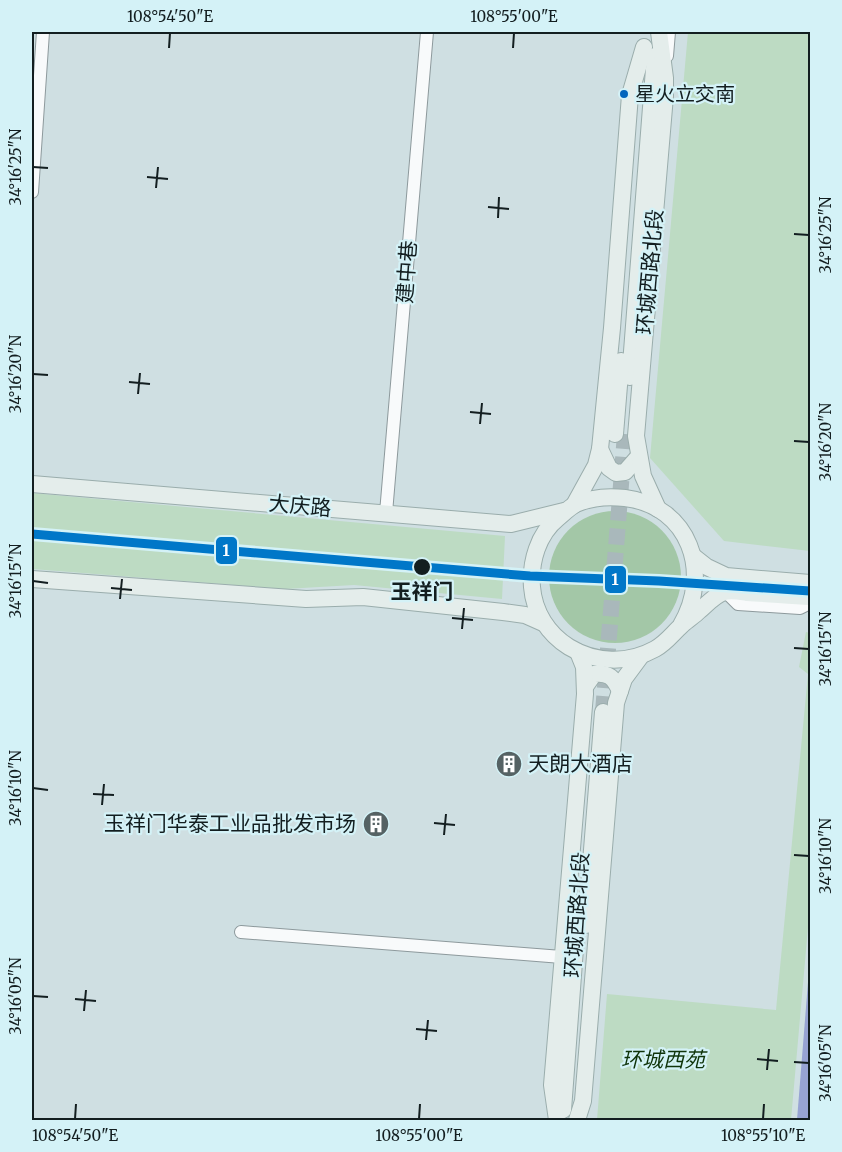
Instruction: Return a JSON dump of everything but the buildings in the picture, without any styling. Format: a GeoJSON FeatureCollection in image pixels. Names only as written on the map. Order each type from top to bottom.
{"type":"FeatureCollection","features":[{"type":"Feature","properties":{"kind":"main road","name":"环城西路北段"},"geometry":{"type":"LineString","coordinates":[[658,32],[665,78],[665,96],[636,436],[643,476],[658,509]]}},
{"type":"Feature","properties":{"kind":"main road","name":"环城西路北段"},"geometry":{"type":"LineString","coordinates":[[645,39],[620,434],[658,32]]}},
{"type":"Feature","properties":{"kind":"main road","name":"环城西路北段"},"geometry":{"type":"LineString","coordinates":[[571,508],[596,465],[600,449],[630,95],[645,39]]}},
{"type":"Feature","properties":{"kind":"main road"},"geometry":{"type":"LineString","coordinates":[[600,449],[609,468],[616,473],[625,472],[639,456]]}},
{"type":"Feature","properties":{"kind":"main road","name":"大庆路"},"geometry":{"type":"LineString","coordinates":[[34,485],[511,524],[571,508]]}},
{"type":"Feature","properties":{"kind":"main road"},"geometry":{"type":"LineString","coordinates":[[543,623],[532,588],[532,569],[541,540],[549,525],[571,508],[594,498],[611,496],[636,499],[658,509],[680,529],[693,555],[696,585],[694,599],[681,625]]}},
{"type":"Feature","properties":{"kind":"main road"},"geometry":{"type":"LineString","coordinates":[[693,555],[732,584],[810,597]]}},
{"type":"Feature","properties":{"kind":"main road"},"geometry":{"type":"LineString","coordinates":[[32,579],[306,599],[363,597],[525,615],[543,623],[566,645],[578,652],[598,659],[620,660],[641,656],[656,648],[670,638],[704,605],[732,584],[810,583]]}},
{"type":"Feature","properties":{"kind":"main road"},"geometry":{"type":"LineString","coordinates":[[557,1120],[552,1085],[585,687],[584,667],[578,652]]}},
{"type":"Feature","properties":{"kind":"main road"},"geometry":{"type":"LineString","coordinates":[[575,1120],[583,1101],[616,703],[624,679],[641,656]]}},
{"type":"Feature","properties":{"kind":"main road"},"geometry":{"type":"LineString","coordinates":[[585,687],[594,674],[602,673],[609,675],[620,691]]}},
{"type":"Feature","properties":{"kind":"main road","name":"环城西路北段"},"geometry":{"type":"LineString","coordinates":[[562,1120],[598,711],[581,980],[575,1120]]}},
{"type":"Feature","properties":{"kind":"street"},"geometry":{"type":"LineString","coordinates":[[32,192],[43,32]]}},
{"type":"Feature","properties":{"kind":"street","name":"建中巷"},"geometry":{"type":"LineString","coordinates":[[386,513],[427,32]]}},
{"type":"Feature","properties":{"kind":"street"},"geometry":{"type":"LineString","coordinates":[[665,78],[669,32]]}},
{"type":"Feature","properties":{"kind":"street"},"geometry":{"type":"LineString","coordinates":[[810,578],[805,575],[738,569],[732,584],[738,604],[800,608],[810,603]]}},
{"type":"Feature","properties":{"kind":"street"},"geometry":{"type":"LineString","coordinates":[[241,932],[562,957]]}},
{"type":"Feature","properties":{"kind":"street"},"geometry":{"type":"LineString","coordinates":[[549,1120],[552,1085]]}},
{"type":"Feature","properties":{"kind":"street"},"geometry":{"type":"LineString","coordinates":[[582,1120],[583,1101]]}},
{"type":"Feature","properties":{"kind":"green space"},"geometry":{"type":"Polygon","coordinates":[[[688,32],[810,32],[810,551],[724,541],[650,458],[688,32]]]}},
{"type":"Feature","properties":{"kind":"green space"},"geometry":{"type":"Polygon","coordinates":[[[32,493],[505,536],[502,599],[354,585],[285,589],[32,569],[32,493]]]}},
{"type":"Feature","properties":{"kind":"green space"},"geometry":{"type":"Polygon","coordinates":[[[615,511],[640,516],[662,530],[676,552],[681,577],[676,602],[662,624],[640,638],[615,643],[590,638],[568,624],[554,602],[549,577],[554,552],[568,530],[590,516],[615,511]]]}},
{"type":"Feature","properties":{"kind":"green space","name":"环城西苑"},"geometry":{"type":"Polygon","coordinates":[[[806,632],[810,633],[810,905],[791,1120],[597,1120],[607,994],[776,1010],[808,674],[799,667],[806,632]]]}},
{"type":"Feature","properties":{"kind":"water"},"geometry":{"type":"Polygon","coordinates":[[[810,957],[810,1120],[797,1120],[810,957]]]}},
{"type":"Feature","properties":{"kind":"tunnel"},"geometry":{"type":"LineString","coordinates":[[603,712],[625,434]]}},
{"type":"Feature","properties":{"kind":"transit line","name":"1"},"geometry":{"type":"LineString","coordinates":[[32,534],[530,576],[659,581],[810,591]]}},
{"type":"Feature","properties":{"kind":"place","name":"星火立交南"},"geometry":{"type":"Point","coordinates":[624,94]}},
{"type":"Feature","properties":{"kind":"place","name":"玉祥门"},"geometry":{"type":"Point","coordinates":[422,567]}},
{"type":"Feature","properties":{"kind":"place","name":"天朗大酒店"},"geometry":{"type":"Point","coordinates":[509,764]}},
{"type":"Feature","properties":{"kind":"place","name":"玉祥门华泰工业品批发市场"},"geometry":{"type":"Point","coordinates":[376,824]}}]}
